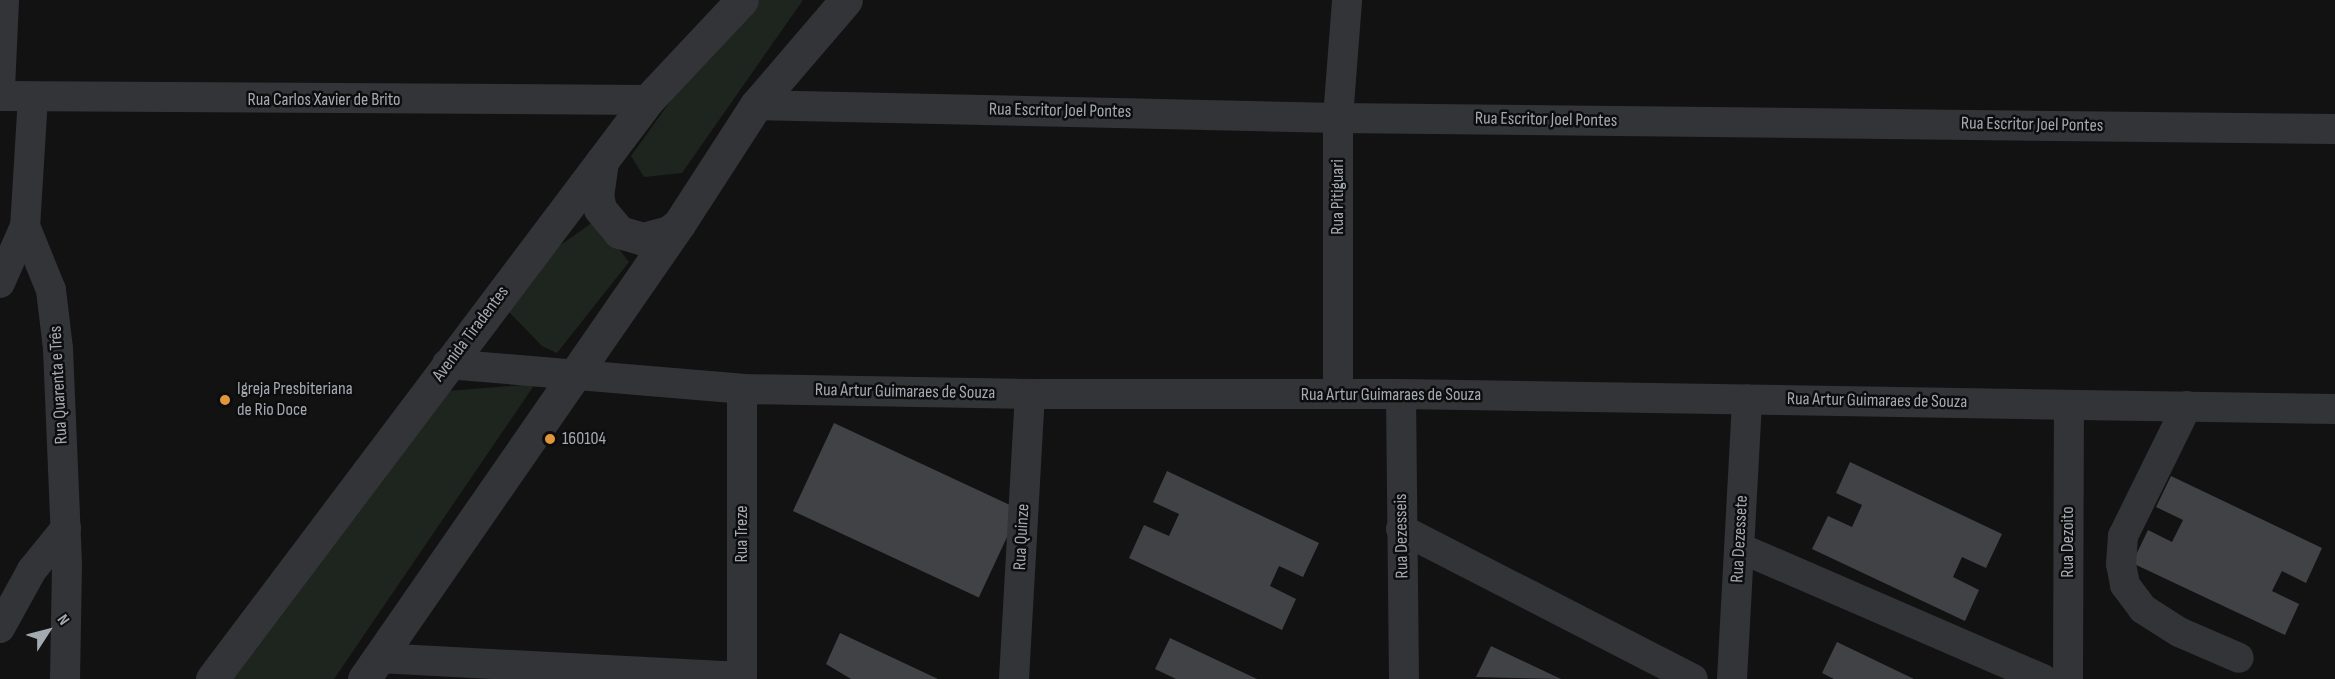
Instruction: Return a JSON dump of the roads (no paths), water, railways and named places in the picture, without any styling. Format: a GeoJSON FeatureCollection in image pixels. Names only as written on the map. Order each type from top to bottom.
{"type":"FeatureCollection","features":[{"type":"Feature","properties":{"kind":"street"},"geometry":{"type":"LineString","coordinates":[[0,89],[4,0]]}},
{"type":"Feature","properties":{"kind":"street","name":"Avenida Tiradentes"},"geometry":{"type":"LineString","coordinates":[[212,679],[648,100],[742,0]]}},
{"type":"Feature","properties":{"kind":"street"},"geometry":{"type":"LineString","coordinates":[[783,70],[823,0]]}},
{"type":"Feature","properties":{"kind":"street"},"geometry":{"type":"LineString","coordinates":[[371,669],[679,224],[756,105],[783,70],[846,0]]}},
{"type":"Feature","properties":{"kind":"street","name":"Rua Pitiguari"},"geometry":{"type":"LineString","coordinates":[[1338,394],[1338,118],[1347,0]]}},
{"type":"Feature","properties":{"kind":"street","name":"Rua Carlos Xavier de Brito"},"geometry":{"type":"LineString","coordinates":[[0,96],[648,100]]}},
{"type":"Feature","properties":{"kind":"street","name":"Rua Quarenta e Três"},"geometry":{"type":"LineString","coordinates":[[33,97],[25,226],[51,290],[58,349],[66,528],[65,679]]}},
{"type":"Feature","properties":{"kind":"street","name":"Rua Escritor Joel Pontes"},"geometry":{"type":"LineString","coordinates":[[756,105],[1338,118],[2335,129]]}},
{"type":"Feature","properties":{"kind":"street"},"geometry":{"type":"LineString","coordinates":[[602,162],[597,195],[600,210],[619,232],[644,240],[669,232],[679,224]]}},
{"type":"Feature","properties":{"kind":"street"},"geometry":{"type":"LineString","coordinates":[[0,283],[25,226]]}},
{"type":"Feature","properties":{"kind":"street","name":"Rua Artur Guimaraes de Souza"},"geometry":{"type":"LineString","coordinates":[[447,364],[575,373],[742,389],[1030,394],[1401,394],[2335,409]]}},
{"type":"Feature","properties":{"kind":"street","name":"Rua Treze"},"geometry":{"type":"LineString","coordinates":[[742,389],[742,678]]}},
{"type":"Feature","properties":{"kind":"street","name":"Rua Quinze"},"geometry":{"type":"LineString","coordinates":[[1014,679],[1030,394]]}},
{"type":"Feature","properties":{"kind":"street","name":"Rua Dezesseis"},"geometry":{"type":"LineString","coordinates":[[1401,394],[1404,679]]}},
{"type":"Feature","properties":{"kind":"street","name":"Rua Dezessete"},"geometry":{"type":"LineString","coordinates":[[1732,679],[1747,399]]}},
{"type":"Feature","properties":{"kind":"street","name":"Rua Dezoito"},"geometry":{"type":"LineString","coordinates":[[2068,679],[2069,405]]}},
{"type":"Feature","properties":{"kind":"street"},"geometry":{"type":"LineString","coordinates":[[2187,406],[2123,536],[2121,564],[2125,585],[2143,609],[2179,632],[2240,658]]}},
{"type":"Feature","properties":{"kind":"street"},"geometry":{"type":"LineString","coordinates":[[0,628],[32,570],[66,528]]}},
{"type":"Feature","properties":{"kind":"street"},"geometry":{"type":"LineString","coordinates":[[1401,529],[1693,679]]}},
{"type":"Feature","properties":{"kind":"street"},"geometry":{"type":"LineString","coordinates":[[1740,548],[2043,679]]}},
{"type":"Feature","properties":{"kind":"street"},"geometry":{"type":"LineString","coordinates":[[371,669],[742,678]]}},
{"type":"Feature","properties":{"kind":"place","name":"Igreja Presbiteriana de Rio Doce"},"geometry":{"type":"Point","coordinates":[225,400]}},
{"type":"Feature","properties":{"kind":"place","name":"160104"},"geometry":{"type":"Point","coordinates":[550,439]}}]}
